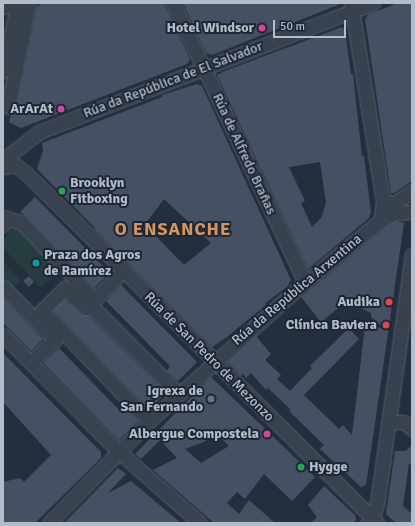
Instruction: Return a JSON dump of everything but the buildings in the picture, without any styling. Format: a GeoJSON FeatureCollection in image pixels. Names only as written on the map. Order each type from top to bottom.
{"type":"FeatureCollection","features":[{"type":"Feature","properties":{"kind":"street"},"geometry":{"type":"LineString","coordinates":[[3,7],[21,3]]}},
{"type":"Feature","properties":{"kind":"street"},"geometry":{"type":"LineString","coordinates":[[3,71],[21,3]]}},
{"type":"Feature","properties":{"kind":"street"},"geometry":{"type":"LineString","coordinates":[[8,107],[21,3]]}},
{"type":"Feature","properties":{"kind":"street","name":"Rúa de Alfredo Brañas"},"geometry":{"type":"LineString","coordinates":[[173,3],[305,282]]}},
{"type":"Feature","properties":{"kind":"street","name":"Rúa da República de El Salvador"},"geometry":{"type":"LineString","coordinates":[[3,160],[39,132],[114,102],[204,69],[352,7],[373,3]]}},
{"type":"Feature","properties":{"kind":"street"},"geometry":{"type":"LineString","coordinates":[[352,7],[383,200],[381,220]]}},
{"type":"Feature","properties":{"kind":"street"},"geometry":{"type":"LineString","coordinates":[[62,127],[99,114],[114,102]]}},
{"type":"Feature","properties":{"kind":"street","name":"Rúa de San Pedro de Mezonzo"},"geometry":{"type":"LineString","coordinates":[[3,167],[9,165],[19,167],[372,522]]}},
{"type":"Feature","properties":{"kind":"street"},"geometry":{"type":"LineString","coordinates":[[383,200],[393,204],[408,194],[411,212]]}},
{"type":"Feature","properties":{"kind":"street","name":"Rúa da República Arxentina"},"geometry":{"type":"LineString","coordinates":[[49,523],[149,421],[305,282],[381,220],[394,213],[411,212]]}},
{"type":"Feature","properties":{"kind":"street"},"geometry":{"type":"LineString","coordinates":[[5,222],[22,223],[88,293],[90,304]]}},
{"type":"Feature","properties":{"kind":"street"},"geometry":{"type":"LineString","coordinates":[[372,522],[377,504],[389,422],[407,325],[412,254]]}},
{"type":"Feature","properties":{"kind":"street"},"geometry":{"type":"LineString","coordinates":[[58,336],[42,310],[65,288],[86,308],[124,271]]}},
{"type":"Feature","properties":{"kind":"street"},"geometry":{"type":"LineString","coordinates":[[3,287],[149,421]]}},
{"type":"Feature","properties":{"kind":"street"},"geometry":{"type":"LineString","coordinates":[[71,287],[90,304],[179,394]]}},
{"type":"Feature","properties":{"kind":"street"},"geometry":{"type":"LineString","coordinates":[[35,313],[58,336]]}},
{"type":"Feature","properties":{"kind":"street"},"geometry":{"type":"LineString","coordinates":[[3,335],[118,451],[200,523]]}},
{"type":"Feature","properties":{"kind":"street"},"geometry":{"type":"LineString","coordinates":[[31,362],[58,336]]}},
{"type":"Feature","properties":{"kind":"street"},"geometry":{"type":"LineString","coordinates":[[389,422],[409,424]]}},
{"type":"Feature","properties":{"kind":"green space"},"geometry":{"type":"Polygon","coordinates":[[[13,229],[24,233],[60,269],[41,288],[3,248],[3,240],[13,229]]]}},
{"type":"Feature","properties":{"kind":"green space"},"geometry":{"type":"Polygon","coordinates":[[[4,262],[21,281],[13,288],[3,277],[4,262]]]}},
{"type":"Feature","properties":{"kind":"place","name":"Hotel Windsor"},"geometry":{"type":"Point","coordinates":[262,28]}},
{"type":"Feature","properties":{"kind":"place","name":"ArArAt"},"geometry":{"type":"Point","coordinates":[61,109]}},
{"type":"Feature","properties":{"kind":"place","name":"Brooklyn Fitboxing"},"geometry":{"type":"Point","coordinates":[62,191]}},
{"type":"Feature","properties":{"kind":"place","name":"Praza dos Agros de Ramírez"},"geometry":{"type":"Point","coordinates":[36,263]}},
{"type":"Feature","properties":{"kind":"place","name":"Audika"},"geometry":{"type":"Point","coordinates":[389,302]}},
{"type":"Feature","properties":{"kind":"place","name":"Clínica Baviera"},"geometry":{"type":"Point","coordinates":[386,325]}},
{"type":"Feature","properties":{"kind":"place","name":"Igrexa de San Fernando"},"geometry":{"type":"Point","coordinates":[211,399]}},
{"type":"Feature","properties":{"kind":"place","name":"Albergue Compostela"},"geometry":{"type":"Point","coordinates":[267,434]}},
{"type":"Feature","properties":{"kind":"place","name":"Hygge"},"geometry":{"type":"Point","coordinates":[301,467]}},
{"type":"Feature","properties":{"kind":"district","name":"O ENSANCHE"},"geometry":{"type":"Point","coordinates":[173,229]}}]}
